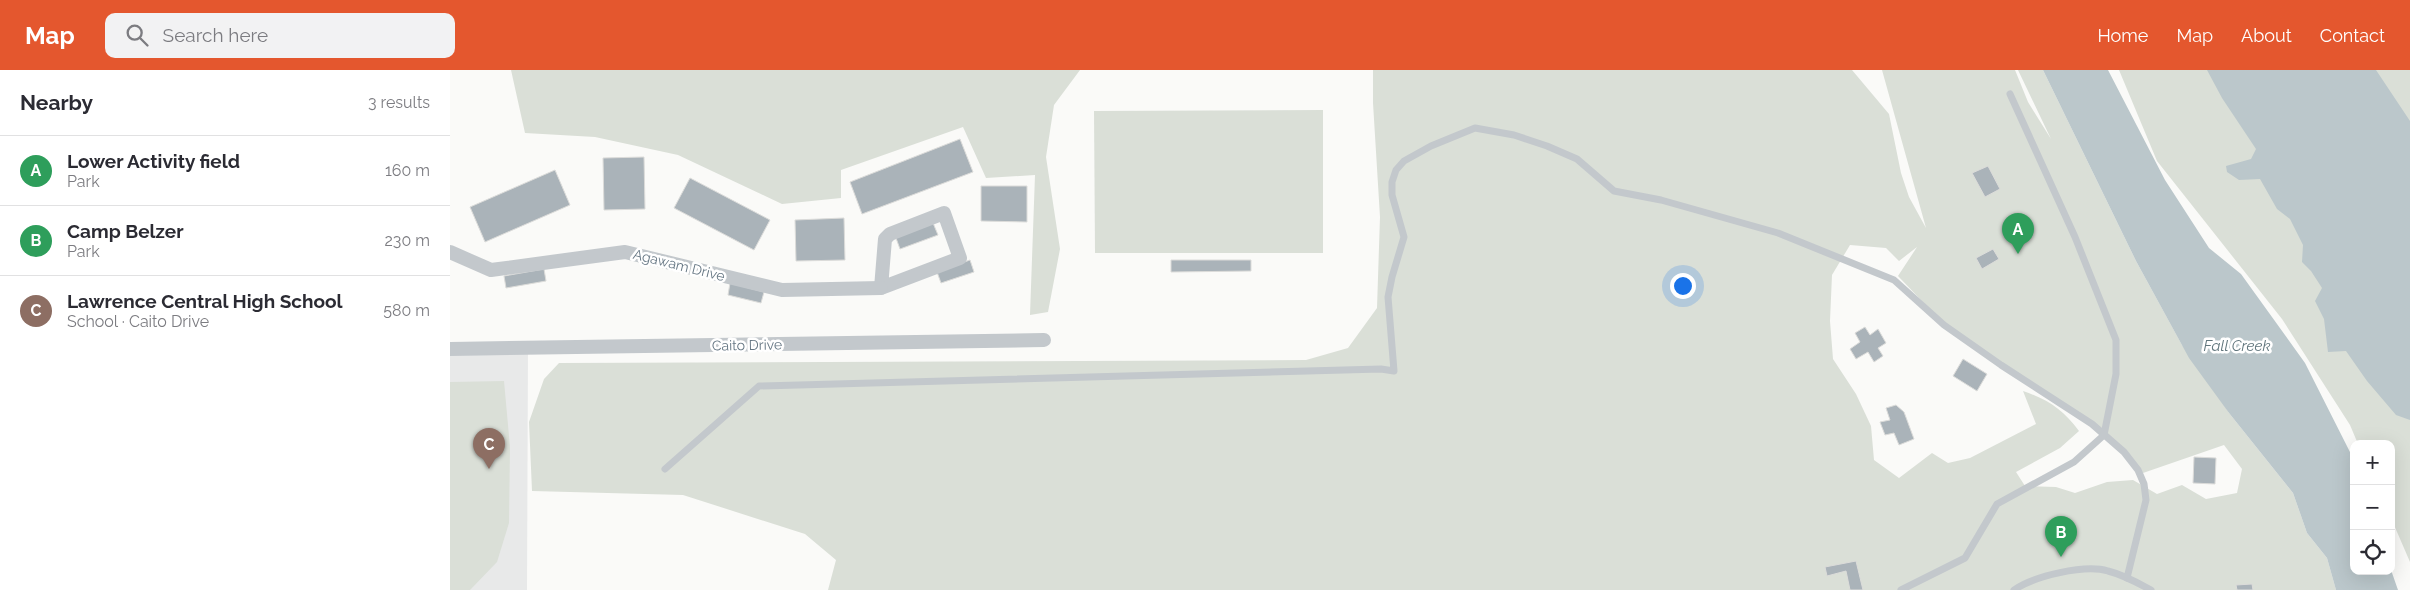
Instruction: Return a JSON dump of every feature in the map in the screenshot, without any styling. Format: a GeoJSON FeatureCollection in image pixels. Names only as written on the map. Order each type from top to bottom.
{"type":"FeatureCollection","features":[{"type":"Feature","properties":{"kind":"street","name":"Agawam Drive"},"geometry":{"type":"LineString","coordinates":[[450,252],[491,270],[625,252],[782,290],[871,290],[881,288],[960,258],[944,214],[890,234],[885,239],[881,288]]}},
{"type":"Feature","properties":{"kind":"street","name":"Caito Drive"},"geometry":{"type":"LineString","coordinates":[[450,349],[1044,340]]}},
{"type":"Feature","properties":{"kind":"lane"},"geometry":{"type":"LineString","coordinates":[[1901,590],[1965,558],[1997,504],[2074,462],[2104,435],[2116,374],[2116,340],[2076,237],[2010,94]]}},
{"type":"Feature","properties":{"kind":"lane"},"geometry":{"type":"LineString","coordinates":[[665,469],[759,386],[1394,370],[1388,297],[1404,237],[1392,195],[1392,182],[1396,170],[1404,162],[1431,146],[1475,128],[1514,135],[1565,153],[1577,160],[1614,191],[1661,200],[1778,233],[1894,280],[1944,324],[2001,365],[2092,424],[2124,452],[2138,470],[2144,484],[2146,500],[2144,515],[2127,578]]}},
{"type":"Feature","properties":{"kind":"lane"},"geometry":{"type":"LineString","coordinates":[[2014,590],[2026,581],[2074,570],[2106,570],[2151,590]]}},
{"type":"Feature","properties":{"kind":"shaded area"},"geometry":{"type":"Polygon","coordinates":[[[511,70],[1080,70],[1054,105],[1046,157],[1060,249],[1048,312],[1030,315],[1035,175],[986,178],[963,127],[841,170],[841,198],[782,204],[678,155],[595,137],[525,133],[511,70]]]}},
{"type":"Feature","properties":{"kind":"shaded area"},"geometry":{"type":"Polygon","coordinates":[[[1373,70],[1852,70],[1889,114],[1901,173],[1909,197],[1926,228],[1882,70],[2015,70],[2028,102],[2051,139],[2018,70],[2043,70],[2136,261],[2182,345],[2207,378],[2229,413],[2293,493],[2307,533],[2327,558],[2336,590],[828,590],[836,560],[805,534],[683,495],[532,491],[529,422],[544,379],[559,363],[1306,360],[1348,348],[1377,308],[1380,217],[1373,103],[1373,70]],[[1850,245],[1832,275],[1830,321],[1833,359],[1856,394],[1871,426],[1874,460],[1899,478],[1932,453],[1948,463],[1970,458],[2036,424],[2023,391],[2055,406],[2079,431],[2060,448],[2016,472],[2025,486],[2056,487],[2075,493],[2107,482],[2133,480],[2157,494],[2182,485],[2206,499],[2237,493],[2242,469],[2224,445],[2143,473],[2101,432],[1943,323],[1898,276],[1917,247],[1899,261],[1886,248],[1850,245]]]}},
{"type":"Feature","properties":{"kind":"shaded area"},"geometry":{"type":"Polygon","coordinates":[[[2119,70],[2410,70],[2410,562],[2395,527],[2395,440],[2356,440],[2350,425],[2282,319],[2157,161],[2119,70]]]}},
{"type":"Feature","properties":{"kind":"shaded area"},"geometry":{"type":"Polygon","coordinates":[[[1323,110],[1323,253],[1095,253],[1094,111],[1323,110]]]}},
{"type":"Feature","properties":{"kind":"shaded area"},"geometry":{"type":"Polygon","coordinates":[[[528,348],[527,590],[450,590],[450,349],[528,348]]]}},
{"type":"Feature","properties":{"kind":"shaded area"},"geometry":{"type":"Polygon","coordinates":[[[504,381],[510,447],[509,523],[497,562],[470,590],[450,590],[450,382],[504,381]]]}},
{"type":"Feature","properties":{"kind":"water","name":"Fall Creek"},"geometry":{"type":"Polygon","coordinates":[[[2043,70],[2108,70],[2165,180],[2209,248],[2241,274],[2305,363],[2350,452],[2350,575],[2393,575],[2398,590],[2336,590],[2327,558],[2307,533],[2293,493],[2229,413],[2189,358],[2136,261],[2043,70]]]}},
{"type":"Feature","properties":{"kind":"water"},"geometry":{"type":"Polygon","coordinates":[[[2207,70],[2376,70],[2410,121],[2410,420],[2396,415],[2367,381],[2346,351],[2328,352],[2324,319],[2315,301],[2322,288],[2311,271],[2302,262],[2303,245],[2290,219],[2277,209],[2260,179],[2239,180],[2227,172],[2226,166],[2251,159],[2256,149],[2222,98],[2207,70]]]}},
{"type":"Feature","properties":{"kind":"building"},"geometry":{"type":"Polygon","coordinates":[[[960,139],[973,172],[862,214],[850,182],[960,139]]]}},
{"type":"Feature","properties":{"kind":"building"},"geometry":{"type":"Polygon","coordinates":[[[644,157],[645,209],[604,210],[603,158],[644,157]]]}},
{"type":"Feature","properties":{"kind":"building"},"geometry":{"type":"Polygon","coordinates":[[[1988,166],[2000,189],[1985,197],[1972,173],[1988,166]]]}},
{"type":"Feature","properties":{"kind":"building"},"geometry":{"type":"Polygon","coordinates":[[[555,170],[570,205],[485,242],[470,207],[555,170]]]}},
{"type":"Feature","properties":{"kind":"building"},"geometry":{"type":"Polygon","coordinates":[[[690,178],[770,220],[754,250],[674,208],[690,178]]]}},
{"type":"Feature","properties":{"kind":"building"},"geometry":{"type":"Polygon","coordinates":[[[981,186],[1027,186],[1027,222],[981,221],[981,186]]]}},
{"type":"Feature","properties":{"kind":"building"},"geometry":{"type":"Polygon","coordinates":[[[844,218],[845,260],[796,261],[795,220],[844,218]]]}},
{"type":"Feature","properties":{"kind":"building"},"geometry":{"type":"Polygon","coordinates":[[[933,223],[938,235],[900,249],[896,238],[933,223]]]}},
{"type":"Feature","properties":{"kind":"building"},"geometry":{"type":"Polygon","coordinates":[[[1993,249],[1999,259],[1982,269],[1976,258],[1993,249]]]}},
{"type":"Feature","properties":{"kind":"building"},"geometry":{"type":"Polygon","coordinates":[[[970,260],[974,272],[941,283],[937,272],[970,260]]]}},
{"type":"Feature","properties":{"kind":"building"},"geometry":{"type":"Polygon","coordinates":[[[1171,260],[1251,260],[1251,271],[1171,272],[1171,260]]]}},
{"type":"Feature","properties":{"kind":"building"},"geometry":{"type":"Polygon","coordinates":[[[544,269],[546,281],[506,288],[504,276],[544,269]]]}},
{"type":"Feature","properties":{"kind":"building"},"geometry":{"type":"Polygon","coordinates":[[[730,283],[764,292],[761,303],[728,295],[730,283]]]}},
{"type":"Feature","properties":{"kind":"building"},"geometry":{"type":"Polygon","coordinates":[[[1865,327],[1870,335],[1878,329],[1886,343],[1878,348],[1883,356],[1874,362],[1868,352],[1856,359],[1850,349],[1860,342],[1855,333],[1865,327]]]}},
{"type":"Feature","properties":{"kind":"building"},"geometry":{"type":"Polygon","coordinates":[[[1963,359],[1987,374],[1977,391],[1953,376],[1963,359]]]}},
{"type":"Feature","properties":{"kind":"building"},"geometry":{"type":"Polygon","coordinates":[[[1896,405],[1904,412],[1914,439],[1899,445],[1894,433],[1885,435],[1880,422],[1890,420],[1886,408],[1896,405]]]}},
{"type":"Feature","properties":{"kind":"building"},"geometry":{"type":"Polygon","coordinates":[[[2194,457],[2216,458],[2215,484],[2193,483],[2194,457]]]}},
{"type":"Feature","properties":{"kind":"building"},"geometry":{"type":"Polygon","coordinates":[[[1856,561],[1863,590],[1850,590],[1846,571],[1827,576],[1825,567],[1856,561]]]}},
{"type":"Feature","properties":{"kind":"building"},"geometry":{"type":"Polygon","coordinates":[[[2252,584],[2253,590],[2237,590],[2236,585],[2252,584]]]}},
{"type":"Feature","properties":{"kind":"place","name":"Lower Activity field"},"geometry":{"type":"Point","coordinates":[2018,254]}},
{"type":"Feature","properties":{"kind":"place","name":"Lawrence Central High School"},"geometry":{"type":"Point","coordinates":[489,469]}},
{"type":"Feature","properties":{"kind":"place","name":"Camp Belzer"},"geometry":{"type":"Point","coordinates":[2061,557]}}]}
